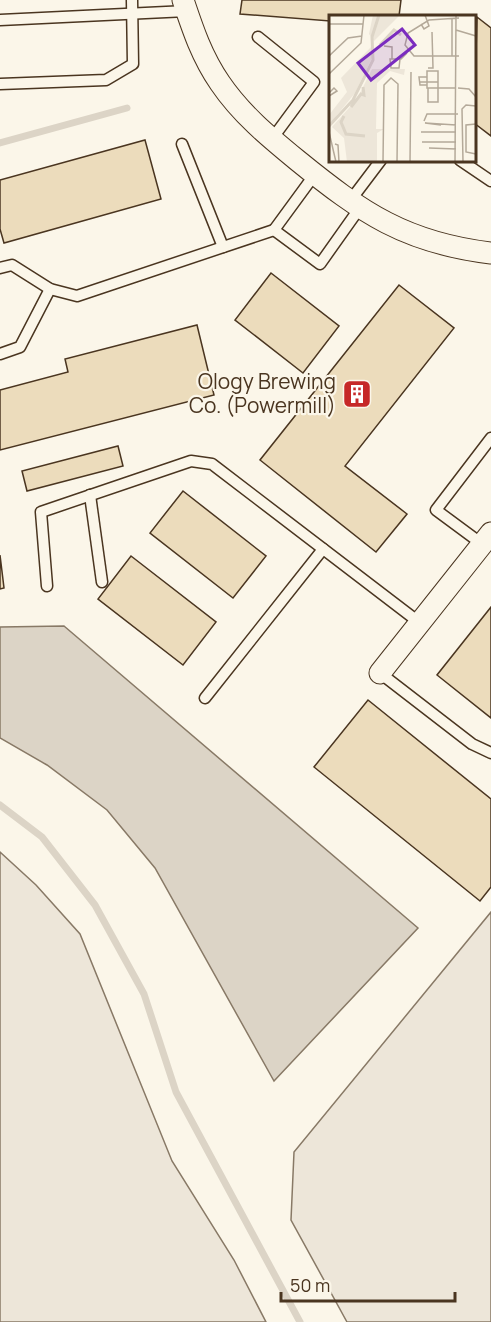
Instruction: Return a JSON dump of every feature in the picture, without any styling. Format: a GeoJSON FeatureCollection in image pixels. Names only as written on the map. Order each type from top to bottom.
{"type":"FeatureCollection","features":[{"type":"Feature","properties":{"kind":"street"},"geometry":{"type":"LineString","coordinates":[[185,6],[196,39],[219,82],[238,107],[272,139],[315,174],[355,205],[419,238],[456,249],[491,253]]}},
{"type":"Feature","properties":{"kind":"street"},"geometry":{"type":"LineString","coordinates":[[380,673],[486,538]]}},
{"type":"Feature","properties":{"kind":"lane"},"geometry":{"type":"LineString","coordinates":[[0,84],[106,80],[133,64],[132,0]]}},
{"type":"Feature","properties":{"kind":"lane"},"geometry":{"type":"LineString","coordinates":[[0,21],[132,14],[185,6]]}},
{"type":"Feature","properties":{"kind":"lane"},"geometry":{"type":"LineString","coordinates":[[258,37],[314,82],[272,139]]}},
{"type":"Feature","properties":{"kind":"lane"},"geometry":{"type":"LineString","coordinates":[[182,144],[223,247]]}},
{"type":"Feature","properties":{"kind":"lane"},"geometry":{"type":"LineString","coordinates":[[274,230],[320,264],[380,162]]}},
{"type":"Feature","properties":{"kind":"lane"},"geometry":{"type":"LineString","coordinates":[[463,162],[491,181]]}},
{"type":"Feature","properties":{"kind":"lane"},"geometry":{"type":"LineString","coordinates":[[0,268],[12,265],[50,289],[77,296],[274,230],[315,174]]}},
{"type":"Feature","properties":{"kind":"lane"},"geometry":{"type":"LineString","coordinates":[[0,354],[20,347],[50,289]]}},
{"type":"Feature","properties":{"kind":"lane"},"geometry":{"type":"LineString","coordinates":[[486,538],[436,510],[491,438]]}},
{"type":"Feature","properties":{"kind":"lane"},"geometry":{"type":"LineString","coordinates":[[47,586],[41,512],[191,461],[212,464],[420,623]]}},
{"type":"Feature","properties":{"kind":"lane"},"geometry":{"type":"LineString","coordinates":[[90,495],[102,582]]}},
{"type":"Feature","properties":{"kind":"lane"},"geometry":{"type":"LineString","coordinates":[[206,698],[323,549]]}},
{"type":"Feature","properties":{"kind":"lane"},"geometry":{"type":"LineString","coordinates":[[380,673],[472,744],[491,753]]}},
{"type":"Feature","properties":{"kind":"shaded area"},"geometry":{"type":"Polygon","coordinates":[[[64,626],[418,928],[274,1081],[155,868],[107,810],[47,765],[0,738],[0,627],[64,626]]]}},
{"type":"Feature","properties":{"kind":"shaded area"},"geometry":{"type":"Polygon","coordinates":[[[0,852],[36,885],[80,934],[172,1161],[234,1260],[266,1322],[0,1322],[0,852]]]}},
{"type":"Feature","properties":{"kind":"shaded area"},"geometry":{"type":"Polygon","coordinates":[[[491,912],[491,1322],[347,1322],[291,1220],[294,1152],[491,912]]]}},
{"type":"Feature","properties":{"kind":"building"},"geometry":{"type":"Polygon","coordinates":[[[242,0],[401,0],[399,15],[329,15],[329,21],[240,14],[242,0]]]}},
{"type":"Feature","properties":{"kind":"building"},"geometry":{"type":"Polygon","coordinates":[[[477,17],[491,28],[491,136],[476,125],[477,17]]]}},
{"type":"Feature","properties":{"kind":"building"},"geometry":{"type":"Polygon","coordinates":[[[145,140],[161,199],[4,243],[0,229],[0,180],[145,140]]]}},
{"type":"Feature","properties":{"kind":"building"},"geometry":{"type":"Polygon","coordinates":[[[271,273],[339,326],[303,373],[235,320],[271,273]]]}},
{"type":"Feature","properties":{"kind":"building","name":"Ology Brewing Co. (Powermill)"},"geometry":{"type":"Polygon","coordinates":[[[399,285],[454,328],[345,466],[407,514],[376,552],[260,460],[399,285]]]}},
{"type":"Feature","properties":{"kind":"building"},"geometry":{"type":"Polygon","coordinates":[[[197,325],[214,395],[0,450],[0,390],[68,372],[65,359],[197,325]]]}},
{"type":"Feature","properties":{"kind":"building"},"geometry":{"type":"Polygon","coordinates":[[[118,446],[123,466],[27,491],[22,471],[118,446]]]}},
{"type":"Feature","properties":{"kind":"building"},"geometry":{"type":"Polygon","coordinates":[[[183,491],[266,556],[233,598],[150,533],[183,491]]]}},
{"type":"Feature","properties":{"kind":"building"},"geometry":{"type":"Polygon","coordinates":[[[0,555],[4,588],[0,589],[0,555]]]}},
{"type":"Feature","properties":{"kind":"building"},"geometry":{"type":"Polygon","coordinates":[[[131,556],[216,622],[183,665],[98,599],[131,556]]]}},
{"type":"Feature","properties":{"kind":"building"},"geometry":{"type":"Polygon","coordinates":[[[491,607],[491,718],[437,675],[491,607]]]}},
{"type":"Feature","properties":{"kind":"building"},"geometry":{"type":"Polygon","coordinates":[[[368,700],[491,799],[491,887],[480,901],[314,767],[368,700]]]}},
{"type":"Feature","properties":{"kind":"waterway"},"geometry":{"type":"LineString","coordinates":[[0,143],[127,108]]}},
{"type":"Feature","properties":{"kind":"waterway"},"geometry":{"type":"LineString","coordinates":[[0,805],[42,837],[95,905],[144,994],[176,1092],[300,1322]]}},
{"type":"Feature","properties":{"kind":"place","name":"Ology Brewing Co. (Powermill)"},"geometry":{"type":"Point","coordinates":[357,394]}}]}
